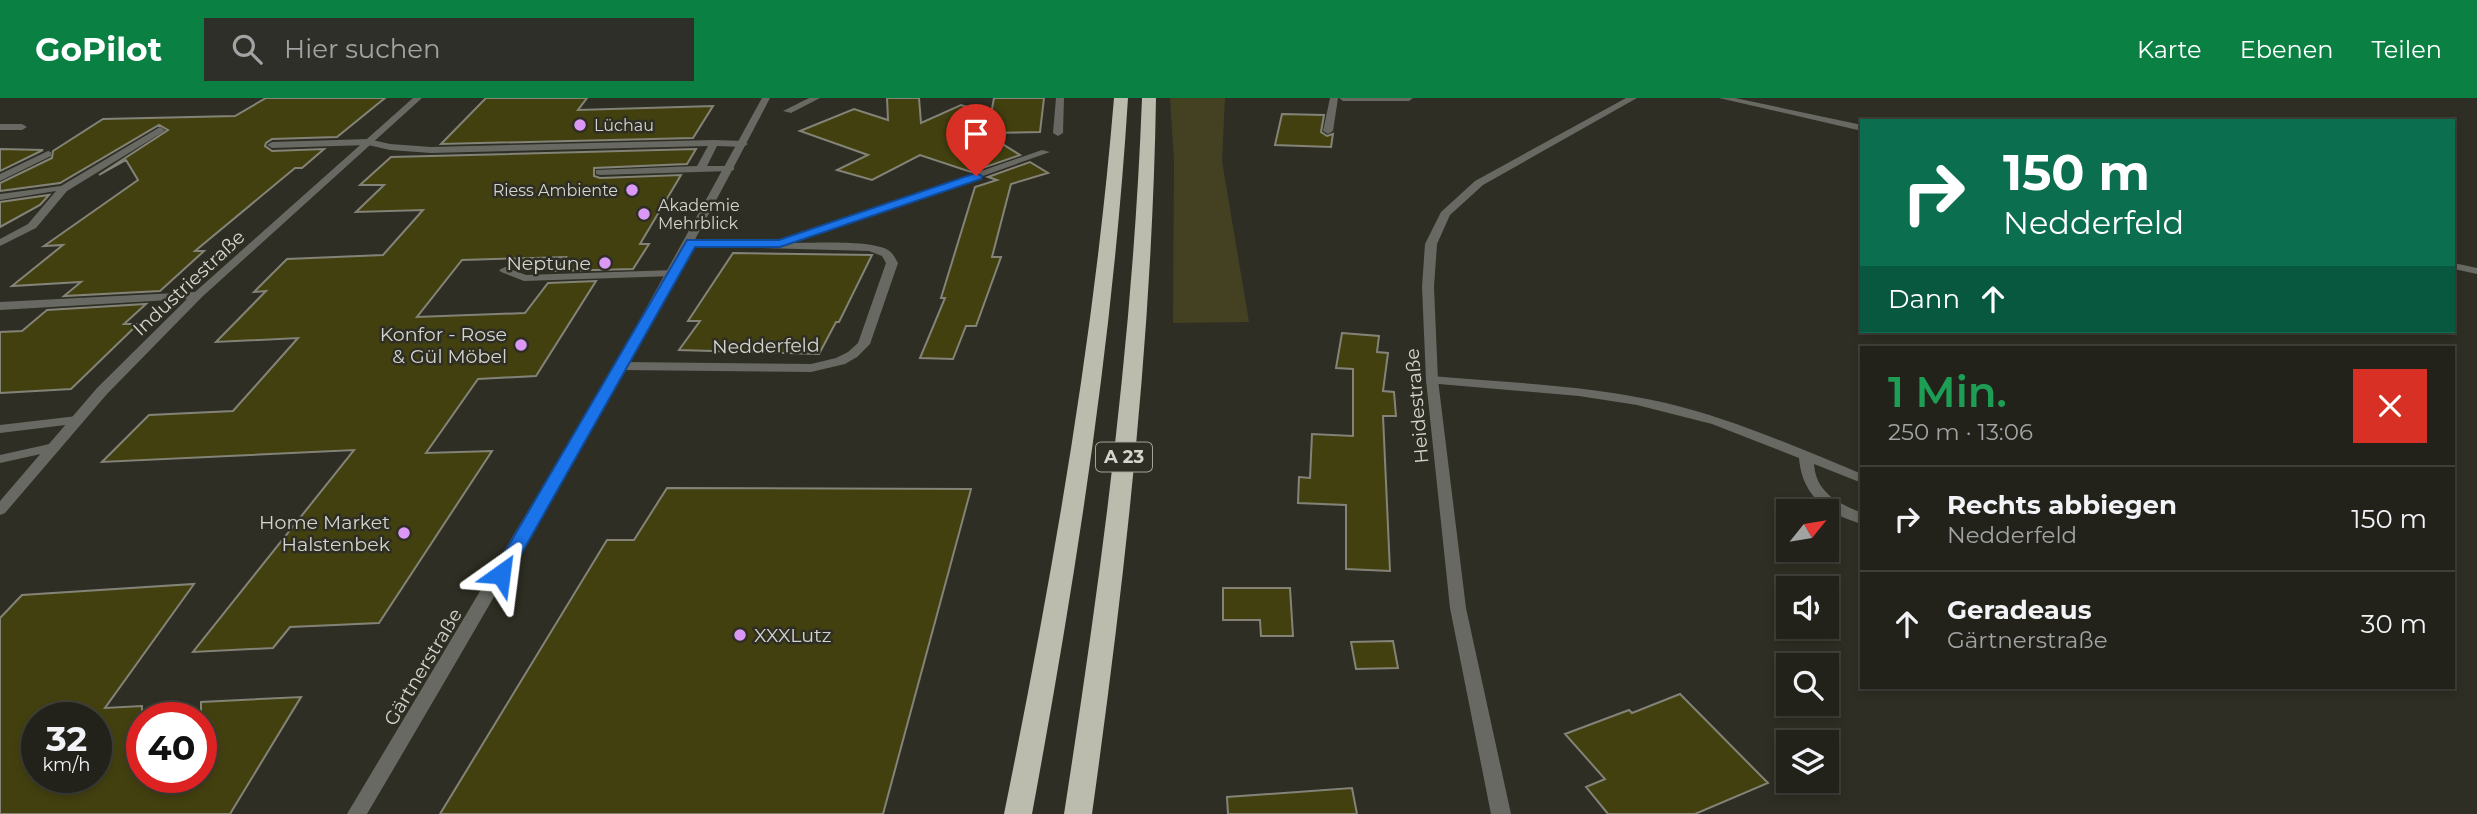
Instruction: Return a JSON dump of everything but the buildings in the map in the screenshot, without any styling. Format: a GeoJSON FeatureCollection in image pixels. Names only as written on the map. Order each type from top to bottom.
{"type":"FeatureCollection","features":[{"type":"Feature","properties":{"kind":"highway","name":"A 23"},"geometry":{"type":"LineString","coordinates":[[1018,814],[1043,685],[1090,396],[1105,283],[1121,98]]}},
{"type":"Feature","properties":{"kind":"highway","name":"A 23"},"geometry":{"type":"LineString","coordinates":[[1078,814],[1096,692],[1132,389],[1143,260],[1149,98]]}},
{"type":"Feature","properties":{"kind":"street","name":"Industriestraße"},"geometry":{"type":"LineString","coordinates":[[0,510],[77,420],[198,295],[418,98]]}},
{"type":"Feature","properties":{"kind":"street","name":"Gärtnerstraße"},"geometry":{"type":"LineString","coordinates":[[357,814],[530,527],[691,243],[766,98]]}},
{"type":"Feature","properties":{"kind":"street"},"geometry":{"type":"LineString","coordinates":[[788,111],[816,98]]}},
{"type":"Feature","properties":{"kind":"street"},"geometry":{"type":"LineString","coordinates":[[1058,133],[1060,98]]}},
{"type":"Feature","properties":{"kind":"street"},"geometry":{"type":"LineString","coordinates":[[1328,131],[1334,98]]}},
{"type":"Feature","properties":{"kind":"street"},"geometry":{"type":"LineString","coordinates":[[1343,98],[1409,98]]}},
{"type":"Feature","properties":{"kind":"street","name":"Heidestraße"},"geometry":{"type":"LineString","coordinates":[[1501,814],[1458,608],[1432,380],[1428,287],[1431,244],[1446,214],[1479,183],[1633,98]]}},
{"type":"Feature","properties":{"kind":"street"},"geometry":{"type":"LineString","coordinates":[[1723,98],[1860,128]]}},
{"type":"Feature","properties":{"kind":"street"},"geometry":{"type":"LineString","coordinates":[[0,127],[22,127]]}},
{"type":"Feature","properties":{"kind":"street"},"geometry":{"type":"LineString","coordinates":[[0,243],[32,226],[63,189],[160,130]]}},
{"type":"Feature","properties":{"kind":"street"},"geometry":{"type":"LineString","coordinates":[[272,145],[369,142],[390,147],[431,150],[743,144]]}},
{"type":"Feature","properties":{"kind":"street"},"geometry":{"type":"LineString","coordinates":[[700,169],[714,144]]}},
{"type":"Feature","properties":{"kind":"street"},"geometry":{"type":"LineString","coordinates":[[780,244],[1045,152]]}},
{"type":"Feature","properties":{"kind":"street"},"geometry":{"type":"LineString","coordinates":[[0,178],[48,154]]}},
{"type":"Feature","properties":{"kind":"street"},"geometry":{"type":"LineString","coordinates":[[600,172],[730,168]]}},
{"type":"Feature","properties":{"kind":"street"},"geometry":{"type":"LineString","coordinates":[[0,197],[54,188],[63,189]]}},
{"type":"Feature","properties":{"kind":"street","name":"Nedderfeld"},"geometry":{"type":"LineString","coordinates":[[620,366],[811,368],[834,364],[855,355],[864,344],[892,263],[890,256],[882,250],[869,248],[691,243]]}},
{"type":"Feature","properties":{"kind":"street"},"geometry":{"type":"LineString","coordinates":[[2455,266],[2477,271]]}},
{"type":"Feature","properties":{"kind":"street"},"geometry":{"type":"LineString","coordinates":[[505,270],[524,278],[674,273]]}},
{"type":"Feature","properties":{"kind":"street"},"geometry":{"type":"LineString","coordinates":[[0,306],[198,295]]}},
{"type":"Feature","properties":{"kind":"street"},"geometry":{"type":"LineString","coordinates":[[1432,380],[1611,396],[1667,407],[1721,423],[1860,478]]}},
{"type":"Feature","properties":{"kind":"street"},"geometry":{"type":"LineString","coordinates":[[0,429],[77,420]]}},
{"type":"Feature","properties":{"kind":"street"},"geometry":{"type":"LineString","coordinates":[[0,459],[54,447]]}},
{"type":"Feature","properties":{"kind":"street"},"geometry":{"type":"LineString","coordinates":[[1805,456],[1806,475],[1815,492],[1831,506],[1860,518]]}},
{"type":"Feature","properties":{"kind":"shaded area"},"geometry":{"type":"Polygon","coordinates":[[[1170,98],[1225,98],[1222,161],[1249,322],[1173,323],[1174,161],[1170,98]]]}},
{"type":"Feature","properties":{"kind":"place","name":"Lüchau"},"geometry":{"type":"Point","coordinates":[580,125]}},
{"type":"Feature","properties":{"kind":"place","name":"Riess Ambiente"},"geometry":{"type":"Point","coordinates":[632,190]}},
{"type":"Feature","properties":{"kind":"place","name":"Akademie Mehrblick"},"geometry":{"type":"Point","coordinates":[644,214]}},
{"type":"Feature","properties":{"kind":"place","name":"Neptune"},"geometry":{"type":"Point","coordinates":[605,263]}},
{"type":"Feature","properties":{"kind":"place","name":"Konfor - Rose & Gül Möbel"},"geometry":{"type":"Point","coordinates":[521,345]}},
{"type":"Feature","properties":{"kind":"place","name":"Home Market Halstenbek"},"geometry":{"type":"Point","coordinates":[404,533]}},
{"type":"Feature","properties":{"kind":"place","name":"XXXLutz"},"geometry":{"type":"Point","coordinates":[740,635]}},
{"type":"Feature","properties":{"kind":"route"},"geometry":{"type":"LineString","coordinates":[[501,574],[691,243],[780,244],[976,176]]}}]}
